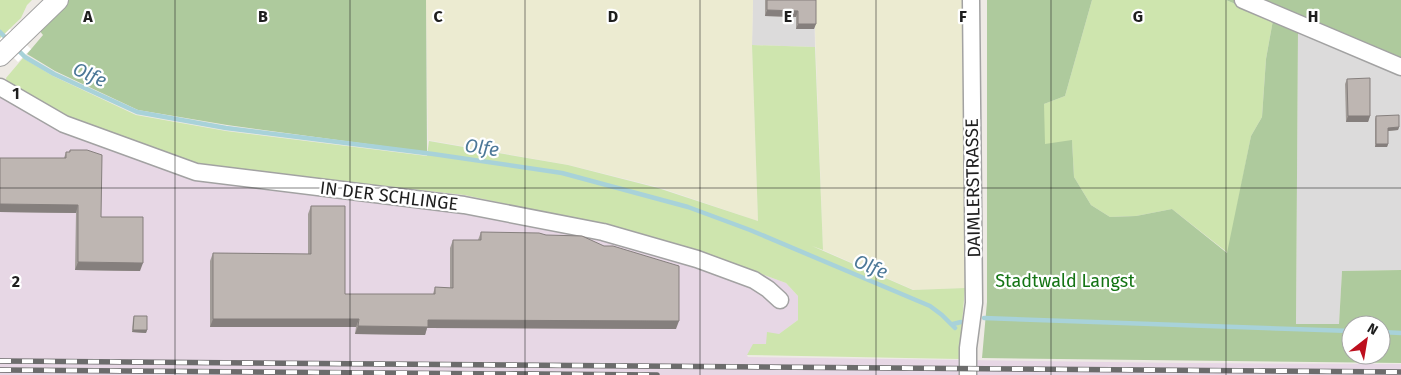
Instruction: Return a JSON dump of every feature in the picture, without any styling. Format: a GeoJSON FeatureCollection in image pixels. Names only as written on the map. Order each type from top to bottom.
{"type":"FeatureCollection","features":[{"type":"Feature","properties":{"kind":"street"},"geometry":{"type":"LineString","coordinates":[[9,48],[58,0]]}},
{"type":"Feature","properties":{"kind":"street","name":"DAIMLERSTRASSE"},"geometry":{"type":"LineString","coordinates":[[968,375],[968,348],[974,304],[971,0]]}},
{"type":"Feature","properties":{"kind":"street"},"geometry":{"type":"LineString","coordinates":[[1243,0],[1401,67]]}},
{"type":"Feature","properties":{"kind":"street","name":"IN DER SCHLINGE"},"geometry":{"type":"LineString","coordinates":[[0,88],[64,124],[196,172],[464,205],[603,232],[697,259],[754,280],[780,300]]}},
{"type":"Feature","properties":{"kind":"shaded area"},"geometry":{"type":"Polygon","coordinates":[[[753,0],[814,0],[815,47],[752,45],[753,0]]]}},
{"type":"Feature","properties":{"kind":"shaded area"},"geometry":{"type":"Polygon","coordinates":[[[1298,29],[1401,72],[1401,270],[1342,271],[1339,324],[1296,325],[1298,29]]]}},
{"type":"Feature","properties":{"kind":"shaded area"},"geometry":{"type":"Polygon","coordinates":[[[0,80],[68,116],[198,165],[464,195],[605,225],[697,251],[786,283],[798,296],[798,320],[766,344],[747,355],[748,357],[1341,365],[1401,364],[1401,375],[0,375],[0,80]]]}},
{"type":"Feature","properties":{"kind":"green space"},"geometry":{"type":"Polygon","coordinates":[[[0,0],[32,0],[27,5],[21,18],[0,38],[0,0]]]}},
{"type":"Feature","properties":{"kind":"green space"},"geometry":{"type":"Polygon","coordinates":[[[69,0],[426,0],[427,152],[227,125],[138,110],[55,71],[27,54],[43,35],[39,30],[69,0]]]}},
{"type":"Feature","properties":{"kind":"green space"},"geometry":{"type":"Polygon","coordinates":[[[426,0],[753,0],[752,45],[758,221],[658,187],[569,165],[428,140],[426,0]]]}},
{"type":"Feature","properties":{"kind":"green space"},"geometry":{"type":"Polygon","coordinates":[[[814,0],[964,0],[965,288],[914,290],[823,250],[814,0]]]}},
{"type":"Feature","properties":{"kind":"green space","name":"Stadtwald Langst"},"geometry":{"type":"Polygon","coordinates":[[[987,0],[1092,0],[1065,96],[1044,104],[1045,144],[1072,140],[1074,177],[1091,205],[1110,217],[1136,216],[1172,209],[1227,253],[1251,136],[1262,117],[1266,59],[1273,20],[1226,0],[1401,0],[1401,72],[1298,29],[1296,324],[1339,324],[1342,271],[1401,270],[1401,363],[1391,363],[1391,315],[1341,315],[1341,362],[982,358],[987,302],[987,0]]]}},
{"type":"Feature","properties":{"kind":"green space"},"geometry":{"type":"Polygon","coordinates":[[[1092,0],[1226,0],[1273,20],[1266,59],[1262,117],[1251,136],[1228,253],[1172,209],[1136,216],[1110,217],[1091,205],[1074,177],[1072,141],[1044,145],[1044,104],[1065,96],[1092,0]]]}},
{"type":"Feature","properties":{"kind":"green space"},"geometry":{"type":"Polygon","coordinates":[[[752,45],[815,47],[823,250],[812,246],[913,290],[965,288],[959,359],[747,355],[753,344],[766,344],[767,332],[779,334],[798,320],[798,296],[786,283],[697,251],[605,225],[464,195],[198,165],[68,116],[7,83],[6,78],[23,58],[53,76],[136,115],[226,131],[427,156],[429,141],[568,165],[658,188],[758,221],[752,45]]]}},
{"type":"Feature","properties":{"kind":"pier"},"geometry":{"type":"Polygon","coordinates":[[[10,29],[31,49],[18,62],[0,44],[0,39],[10,29]]]}},
{"type":"Feature","properties":{"kind":"building"},"geometry":{"type":"Polygon","coordinates":[[[767,0],[816,0],[816,24],[798,24],[798,11],[767,10],[767,0]]]}},
{"type":"Feature","properties":{"kind":"building"},"geometry":{"type":"Polygon","coordinates":[[[1370,78],[1370,116],[1348,116],[1347,79],[1370,78]]]}},
{"type":"Feature","properties":{"kind":"building"},"geometry":{"type":"Polygon","coordinates":[[[1399,115],[1399,127],[1388,128],[1388,144],[1376,144],[1376,116],[1399,115]]]}},
{"type":"Feature","properties":{"kind":"building"},"geometry":{"type":"Polygon","coordinates":[[[70,150],[87,150],[102,155],[101,217],[143,217],[143,263],[78,262],[78,205],[0,204],[0,158],[66,158],[66,152],[70,152],[70,150]]]}},
{"type":"Feature","properties":{"kind":"building"},"geometry":{"type":"Polygon","coordinates":[[[311,206],[345,206],[345,294],[435,294],[435,287],[453,288],[453,240],[481,240],[481,232],[582,236],[604,246],[613,246],[679,266],[679,321],[428,320],[428,327],[358,326],[359,319],[213,319],[213,253],[311,254],[311,206]]]}},
{"type":"Feature","properties":{"kind":"building"},"geometry":{"type":"Polygon","coordinates":[[[134,316],[147,316],[147,330],[133,330],[134,316]]]}},
{"type":"Feature","properties":{"kind":"waterway","name":"Olfe"},"geometry":{"type":"LineString","coordinates":[[0,32],[8,40]]}},
{"type":"Feature","properties":{"kind":"waterway","name":"Olfe"},"geometry":{"type":"LineString","coordinates":[[15,47],[25,57],[54,74],[137,112],[226,128],[433,154],[562,173],[688,207],[750,230],[930,306],[955,328]]}},
{"type":"Feature","properties":{"kind":"waterway"},"geometry":{"type":"LineString","coordinates":[[984,318],[1341,331]]}},
{"type":"Feature","properties":{"kind":"waterway"},"geometry":{"type":"LineString","coordinates":[[953,324],[961,322]]}},
{"type":"Feature","properties":{"kind":"waterway"},"geometry":{"type":"LineString","coordinates":[[1391,332],[1401,333]]}},
{"type":"Feature","properties":{"kind":"railway"},"geometry":{"type":"LineString","coordinates":[[0,361],[1401,372]]}},
{"type":"Feature","properties":{"kind":"railway"},"geometry":{"type":"LineString","coordinates":[[0,370],[657,375]]}}]}
